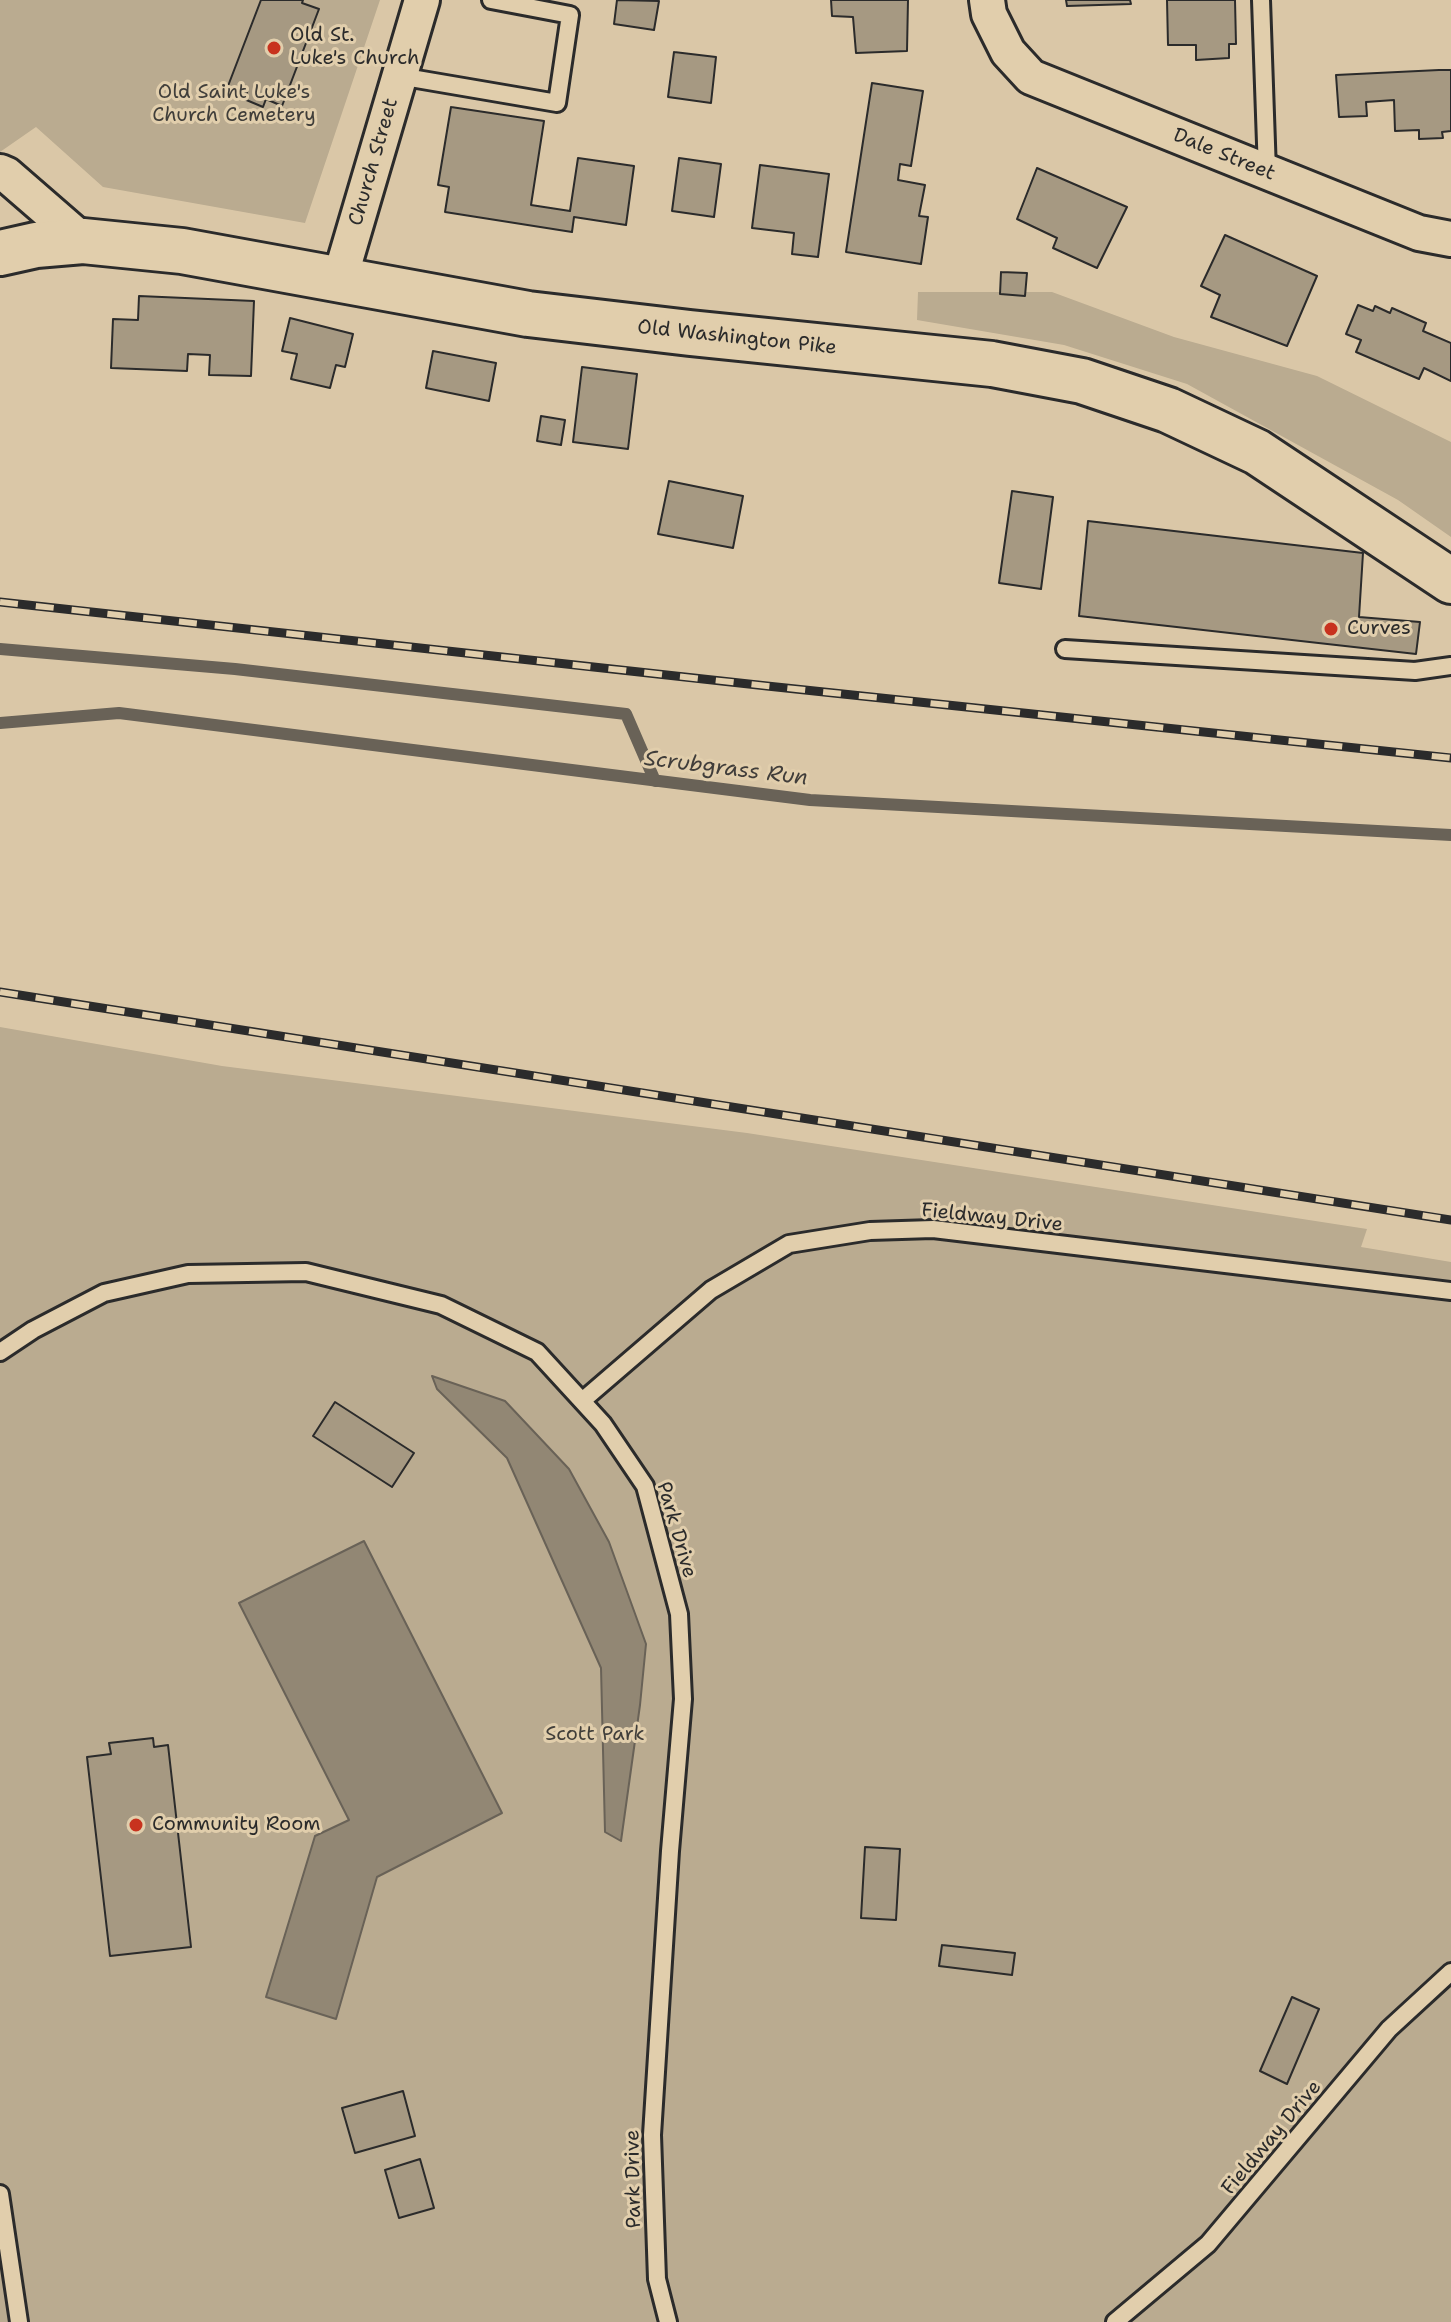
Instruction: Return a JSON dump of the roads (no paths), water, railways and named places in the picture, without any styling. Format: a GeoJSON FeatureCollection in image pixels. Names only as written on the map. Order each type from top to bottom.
{"type":"FeatureCollection","features":[{"type":"Feature","properties":{"kind":"street","name":"Church Street"},"geometry":{"type":"LineString","coordinates":[[340,278],[422,0]]}},
{"type":"Feature","properties":{"kind":"street","name":"Dale Street"},"geometry":{"type":"LineString","coordinates":[[987,0],[989,14],[1008,52],[1031,77],[1419,233],[1451,239]]}},
{"type":"Feature","properties":{"kind":"street"},"geometry":{"type":"LineString","coordinates":[[0,172],[83,241]]}},
{"type":"Feature","properties":{"kind":"street","name":"Old Washington Pike"},"geometry":{"type":"LineString","coordinates":[[0,253],[36,245],[83,241],[182,251],[528,314],[992,364],[1082,381],[1168,410],[1257,452],[1451,581]]}},
{"type":"Feature","properties":{"kind":"lane"},"geometry":{"type":"LineString","coordinates":[[399,76],[557,103],[570,15],[491,0]]}},
{"type":"Feature","properties":{"kind":"lane"},"geometry":{"type":"LineString","coordinates":[[1261,0],[1267,172]]}},
{"type":"Feature","properties":{"kind":"lane"},"geometry":{"type":"LineString","coordinates":[[1065,649],[1415,671],[1451,666]]}},
{"type":"Feature","properties":{"kind":"lane","name":"Fieldway Drive"},"geometry":{"type":"LineString","coordinates":[[582,1401],[711,1290],[763,1259],[789,1244],[870,1231],[933,1229],[1451,1291]]}},
{"type":"Feature","properties":{"kind":"lane","name":"Park Drive"},"geometry":{"type":"LineString","coordinates":[[0,1352],[33,1330],[104,1293],[188,1274],[306,1272],[441,1305],[537,1352],[603,1424],[645,1486],[679,1614],[683,1699],[652,2135],[657,2279],[668,2322]]}},
{"type":"Feature","properties":{"kind":"lane","name":"Fieldway Drive"},"geometry":{"type":"LineString","coordinates":[[1115,2322],[1208,2244],[1389,2029],[1451,1972]]}},
{"type":"Feature","properties":{"kind":"lane"},"geometry":{"type":"LineString","coordinates":[[0,2194],[19,2322]]}},
{"type":"Feature","properties":{"kind":"waterway"},"geometry":{"type":"LineString","coordinates":[[0,649],[235,669],[626,714],[655,781]]}},
{"type":"Feature","properties":{"kind":"waterway","name":"Scrubgrass Run"},"geometry":{"type":"LineString","coordinates":[[0,723],[119,713],[810,800],[1451,835]]}},
{"type":"Feature","properties":{"kind":"railway"},"geometry":{"type":"LineString","coordinates":[[0,602],[1451,758]]}},
{"type":"Feature","properties":{"kind":"railway"},"geometry":{"type":"LineString","coordinates":[[0,992],[1451,1220]]}},
{"type":"Feature","properties":{"kind":"place","name":"Old St. Luke's Church"},"geometry":{"type":"Point","coordinates":[274,48]}},
{"type":"Feature","properties":{"kind":"place","name":"Curves"},"geometry":{"type":"Point","coordinates":[1331,629]}},
{"type":"Feature","properties":{"kind":"place","name":"Community Room"},"geometry":{"type":"Point","coordinates":[136,1825]}},
{"type":"Feature","properties":{"kind":"park label","name":"Old Saint Luke's Church Cemetery"},"geometry":{"type":"Point","coordinates":[234,104]}},
{"type":"Feature","properties":{"kind":"park label","name":"Scott Park"},"geometry":{"type":"Point","coordinates":[595,1735]}}]}
